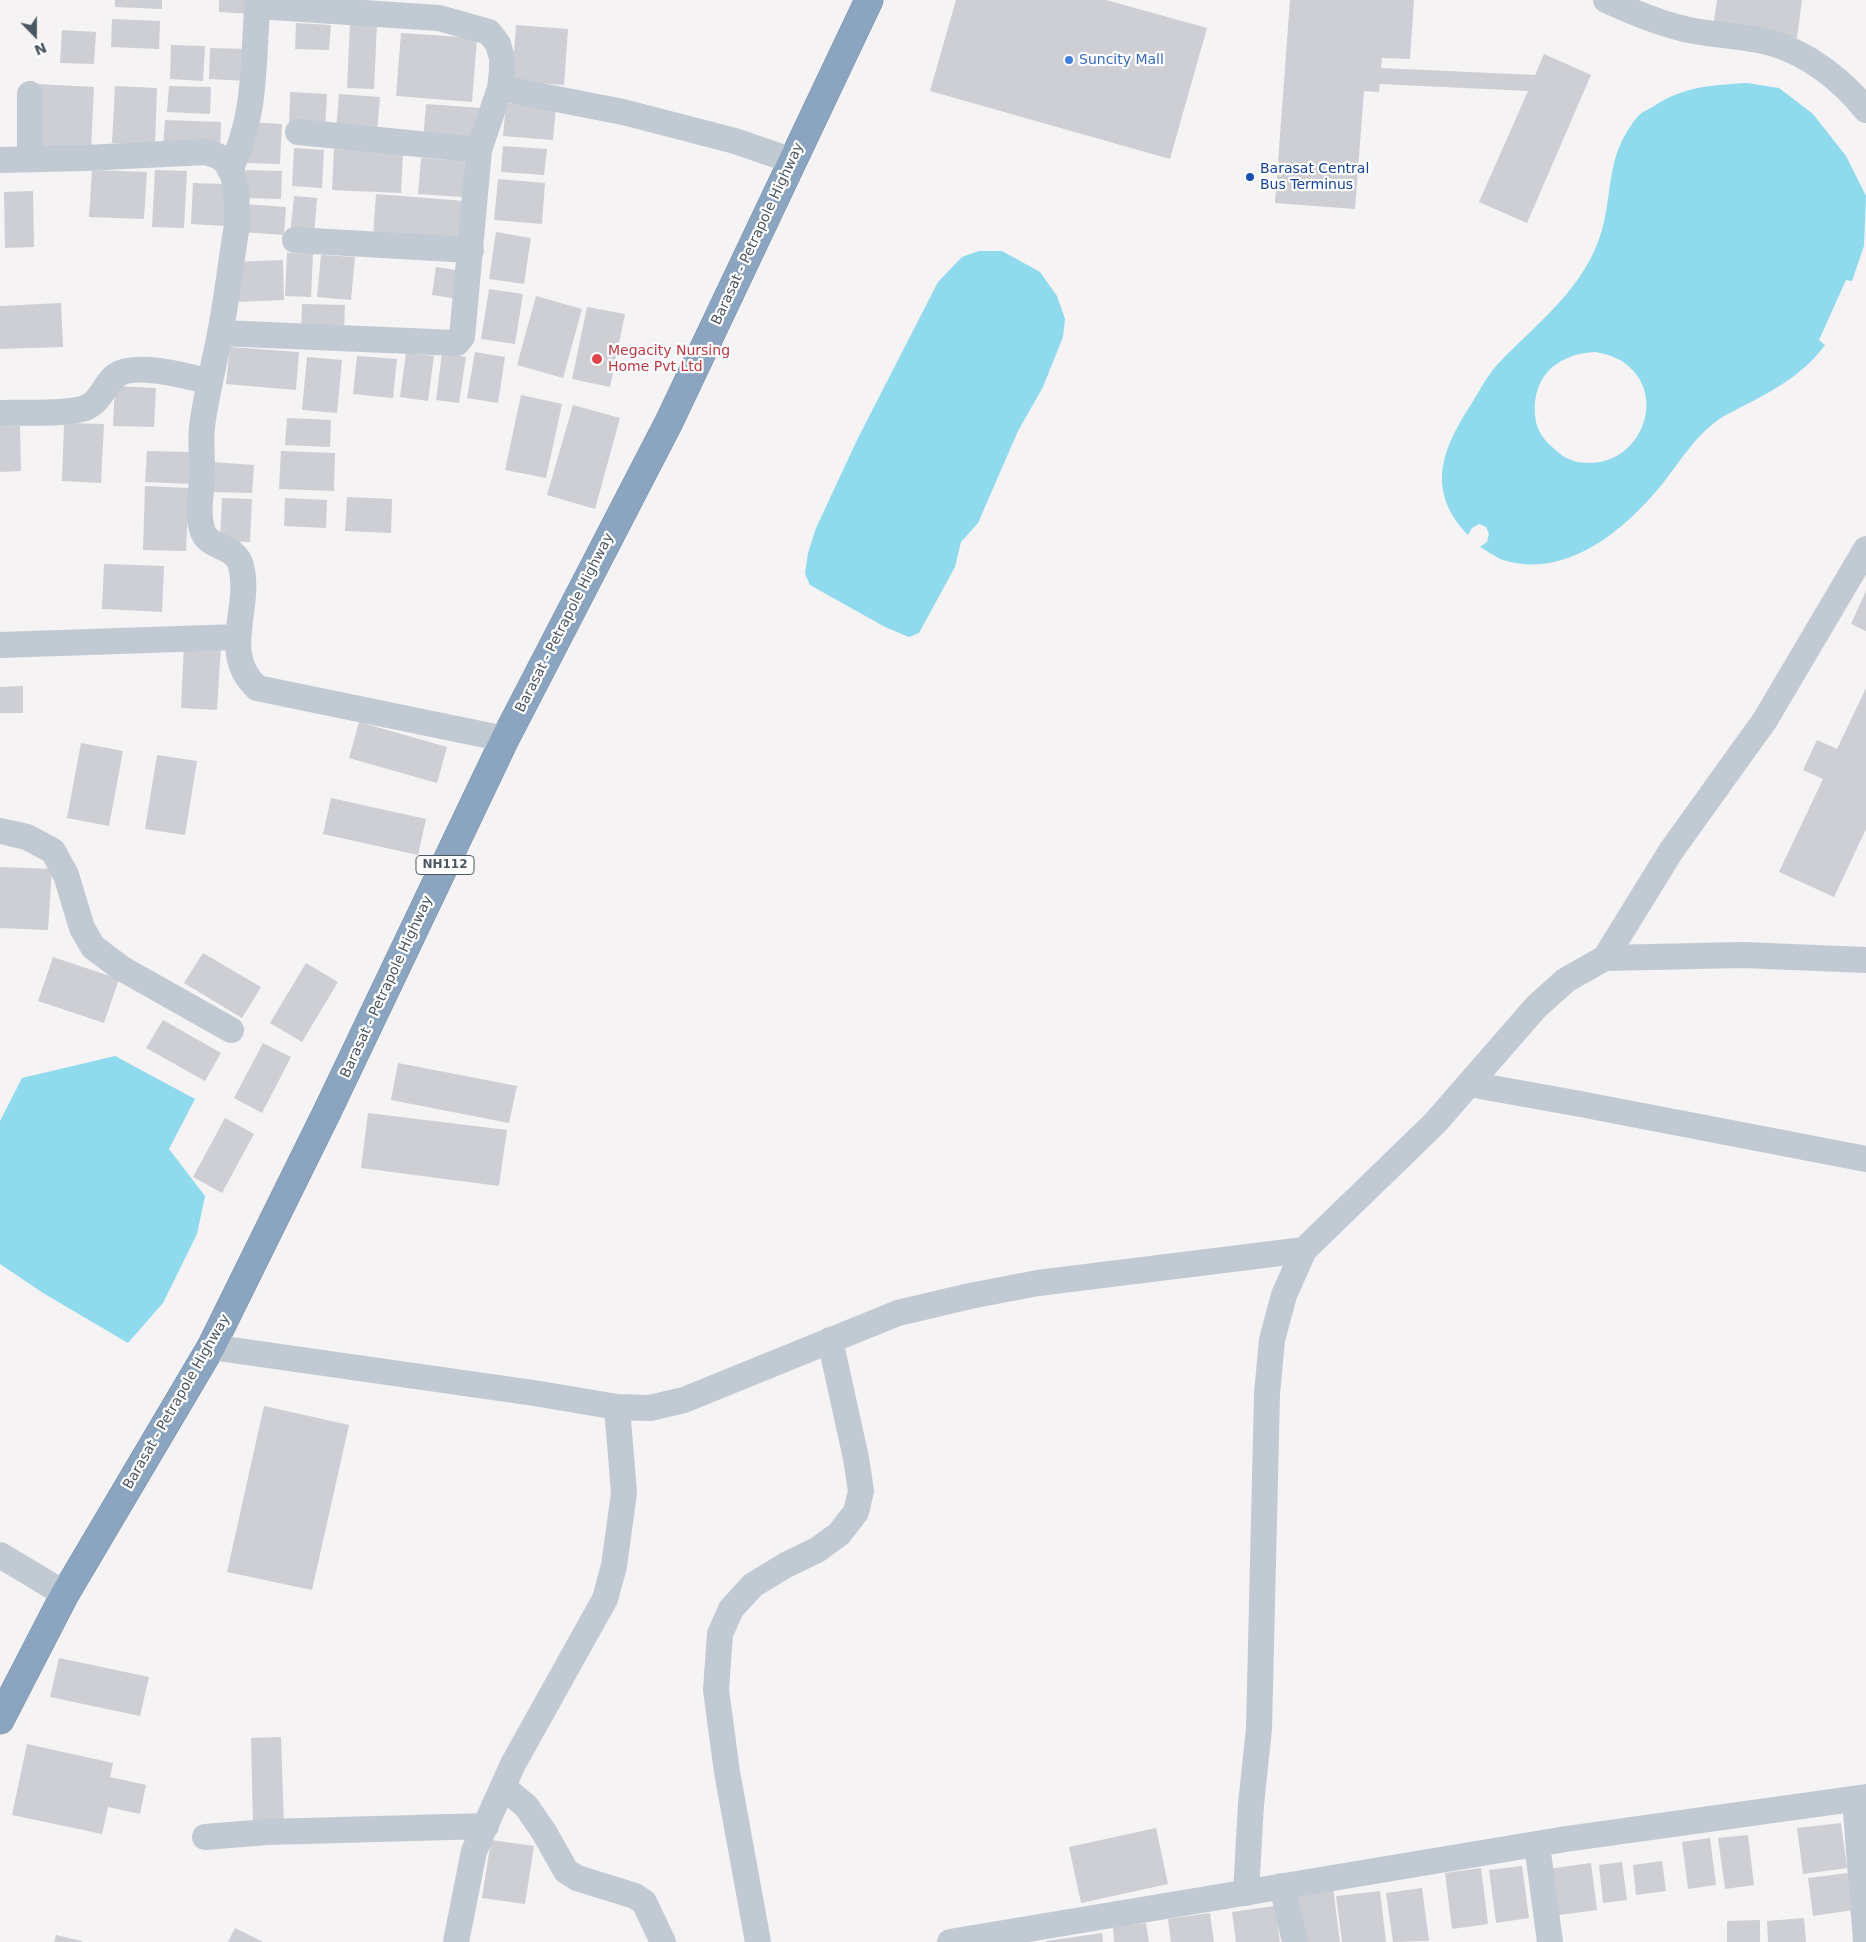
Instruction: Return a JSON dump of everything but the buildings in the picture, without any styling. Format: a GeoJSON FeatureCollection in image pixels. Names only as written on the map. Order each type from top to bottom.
{"type":"FeatureCollection","features":[{"type":"Feature","properties":{"kind":"highway","name":"Barasat - Petrapole Highway"},"geometry":{"type":"LineString","coordinates":[[0,1720],[65,1594],[211,1347],[327,1112],[505,739],[669,422],[869,0]]}},
{"type":"Feature","properties":{"kind":"street"},"geometry":{"type":"LineString","coordinates":[[1606,0],[1673,26],[1771,43],[1794,51],[1826,72],[1856,98],[1866,110]]}},
{"type":"Feature","properties":{"kind":"street"},"geometry":{"type":"LineString","coordinates":[[220,333],[457,343],[462,337],[479,150],[500,88],[502,58],[498,44],[489,32],[450,10],[258,3],[253,98],[239,152],[230,170]]}},
{"type":"Feature","properties":{"kind":"street"},"geometry":{"type":"LineString","coordinates":[[500,88],[623,112],[735,141],[793,160]]}},
{"type":"Feature","properties":{"kind":"street"},"geometry":{"type":"LineString","coordinates":[[30,94],[30,159]]}},
{"type":"Feature","properties":{"kind":"street"},"geometry":{"type":"LineString","coordinates":[[298,132],[479,150]]}},
{"type":"Feature","properties":{"kind":"street"},"geometry":{"type":"LineString","coordinates":[[0,160],[206,152],[222,158],[230,170],[236,192],[237,225],[220,333],[202,429],[202,480],[198,510],[202,532],[210,542],[234,553],[241,565],[242,584],[238,638],[239,663],[247,679],[257,688],[505,739]]}},
{"type":"Feature","properties":{"kind":"street"},"geometry":{"type":"LineString","coordinates":[[295,240],[471,250]]}},
{"type":"Feature","properties":{"kind":"street"},"geometry":{"type":"LineString","coordinates":[[0,413],[82,409],[102,397],[111,380],[119,372],[127,370],[176,374],[210,382]]}},
{"type":"Feature","properties":{"kind":"street"},"geometry":{"type":"LineString","coordinates":[[1605,958],[1671,851],[1765,720],[1866,549]]}},
{"type":"Feature","properties":{"kind":"street"},"geometry":{"type":"LineString","coordinates":[[0,645],[238,638]]}},
{"type":"Feature","properties":{"kind":"street"},"geometry":{"type":"LineString","coordinates":[[0,831],[27,837],[53,851],[66,875],[82,928],[93,947],[121,968],[231,1030]]}},
{"type":"Feature","properties":{"kind":"street"},"geometry":{"type":"LineString","coordinates":[[1246,1892],[1251,1804],[1259,1730],[1267,1394],[1272,1340],[1284,1295],[1304,1250],[1435,1123],[1536,1007],[1566,980],[1605,958],[1743,955],[1866,960]]}},
{"type":"Feature","properties":{"kind":"street"},"geometry":{"type":"LineString","coordinates":[[1469,1084],[1575,1102],[1866,1159]]}},
{"type":"Feature","properties":{"kind":"street"},"geometry":{"type":"LineString","coordinates":[[211,1347],[534,1393],[617,1407],[650,1408],[684,1400],[898,1313],[1009,1288],[1173,1265],[1304,1250]]}},
{"type":"Feature","properties":{"kind":"street"},"geometry":{"type":"LineString","coordinates":[[758,1942],[727,1772],[716,1690],[720,1634],[731,1609],[753,1585],[786,1565],[817,1550],[839,1534],[856,1512],[861,1491],[856,1458],[830,1340]]}},
{"type":"Feature","properties":{"kind":"street"},"geometry":{"type":"LineString","coordinates":[[456,1942],[474,1851],[513,1764],[607,1590],[614,1566],[624,1492],[617,1407]]}},
{"type":"Feature","properties":{"kind":"street"},"geometry":{"type":"LineString","coordinates":[[0,1555],[65,1594]]}},
{"type":"Feature","properties":{"kind":"street"},"geometry":{"type":"LineString","coordinates":[[503,1787],[526,1806],[544,1832],[566,1871],[577,1878],[635,1896],[644,1902],[663,1942]]}},
{"type":"Feature","properties":{"kind":"street"},"geometry":{"type":"LineString","coordinates":[[950,1942],[1039,1935],[1282,1886],[1538,1845],[1861,1798],[1866,1941]]}},
{"type":"Feature","properties":{"kind":"street"},"geometry":{"type":"LineString","coordinates":[[205,1837],[268,1832],[486,1826]]}},
{"type":"Feature","properties":{"kind":"street"},"geometry":{"type":"LineString","coordinates":[[1538,1845],[1550,1942]]}},
{"type":"Feature","properties":{"kind":"street"},"geometry":{"type":"LineString","coordinates":[[1282,1886],[1295,1942]]}},
{"type":"Feature","properties":{"kind":"water"},"geometry":{"type":"Polygon","coordinates":[[[1747,83],[1779,88],[1813,114],[1846,156],[1866,196],[1864,246],[1852,281],[1846,280],[1819,340],[1825,345],[1810,363],[1792,378],[1722,417],[1709,427],[1693,443],[1644,505],[1609,536],[1590,548],[1570,557],[1548,563],[1526,564],[1503,560],[1497,557],[1480,547],[1487,542],[1489,534],[1486,527],[1479,524],[1472,528],[1468,535],[1446,502],[1442,486],[1443,469],[1446,453],[1461,420],[1493,369],[1565,296],[1587,264],[1602,230],[1614,165],[1619,149],[1626,132],[1638,116],[1665,99],[1688,90],[1747,83]],[[1595,352],[1580,354],[1556,364],[1541,382],[1536,394],[1537,427],[1547,442],[1561,455],[1577,462],[1590,463],[1608,460],[1623,452],[1634,440],[1642,426],[1646,410],[1645,393],[1639,378],[1623,362],[1611,356],[1595,352]]]}},
{"type":"Feature","properties":{"kind":"water"},"geometry":{"type":"Polygon","coordinates":[[[979,251],[1002,251],[1040,272],[1057,296],[1065,319],[1063,337],[1043,387],[1018,431],[978,523],[961,542],[955,567],[919,633],[909,637],[885,627],[810,585],[805,574],[808,553],[816,528],[858,438],[938,282],[962,257],[979,251]]]}},
{"type":"Feature","properties":{"kind":"water"},"geometry":{"type":"Polygon","coordinates":[[[115,1056],[195,1099],[169,1149],[205,1196],[197,1234],[163,1303],[128,1343],[43,1293],[0,1264],[0,1121],[22,1078],[115,1056]]]}},
{"type":"Feature","properties":{"kind":"place","name":"Suncity Mall"},"geometry":{"type":"Point","coordinates":[1069,60]}},
{"type":"Feature","properties":{"kind":"place","name":"Barasat Central Bus Terminus"},"geometry":{"type":"Point","coordinates":[1250,177]}},
{"type":"Feature","properties":{"kind":"place","name":"Megacity Nursing Home Pvt Ltd"},"geometry":{"type":"Point","coordinates":[597,359]}}]}
